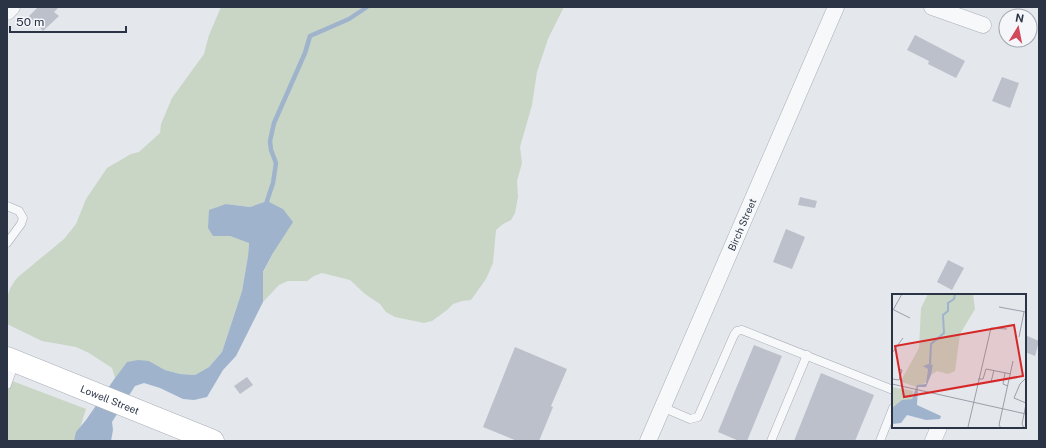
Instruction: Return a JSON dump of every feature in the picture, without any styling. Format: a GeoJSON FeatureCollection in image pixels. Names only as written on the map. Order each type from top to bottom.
{"type":"FeatureCollection","features":[{"type":"Feature","properties":{"kind":"main road","name":"Lowell Street"},"geometry":{"type":"LineString","coordinates":[[11,360],[213,441]]}},
{"type":"Feature","properties":{"kind":"street"},"geometry":{"type":"LineString","coordinates":[[7,12],[12,7]]}},
{"type":"Feature","properties":{"kind":"street","name":"Birch Street"},"geometry":{"type":"LineString","coordinates":[[648,441],[836,7]]}},
{"type":"Feature","properties":{"kind":"street"},"geometry":{"type":"LineString","coordinates":[[932,7],[983,25]]}},
{"type":"Feature","properties":{"kind":"street"},"geometry":{"type":"LineString","coordinates":[[933,441],[939,428]]}},
{"type":"Feature","properties":{"kind":"lane"},"geometry":{"type":"LineString","coordinates":[[7,206],[19,211],[23,218],[21,224],[7,243]]}},
{"type":"Feature","properties":{"kind":"lane"},"geometry":{"type":"LineString","coordinates":[[662,407],[690,419],[698,417],[734,335],[738,331],[746,330],[892,390]]}},
{"type":"Feature","properties":{"kind":"lane"},"geometry":{"type":"LineString","coordinates":[[771,441],[807,355]]}},
{"type":"Feature","properties":{"kind":"lane"},"geometry":{"type":"LineString","coordinates":[[7,385],[11,360]]}},
{"type":"Feature","properties":{"kind":"lane"},"geometry":{"type":"LineString","coordinates":[[880,441],[892,411]]}},
{"type":"Feature","properties":{"kind":"green space"},"geometry":{"type":"Polygon","coordinates":[[[221,7],[564,7],[548,39],[537,72],[532,105],[520,147],[522,163],[517,181],[518,197],[515,213],[511,220],[496,230],[493,263],[486,279],[471,300],[453,304],[432,321],[424,323],[395,317],[386,312],[380,304],[365,294],[350,280],[322,273],[307,281],[288,281],[279,285],[263,302],[263,273],[273,253],[267,201],[250,207],[226,204],[213,236],[230,236],[249,242],[242,291],[222,352],[209,367],[195,375],[180,374],[165,370],[149,361],[127,362],[115,378],[112,368],[89,353],[76,347],[42,341],[7,324],[8,294],[10,288],[18,277],[64,239],[76,224],[86,199],[107,168],[131,154],[139,152],[160,133],[161,124],[172,98],[204,54],[209,35],[221,7]]]}},
{"type":"Feature","properties":{"kind":"green space"},"geometry":{"type":"Polygon","coordinates":[[[7,379],[86,409],[76,441],[7,441],[7,379]]]}},
{"type":"Feature","properties":{"kind":"water"},"geometry":{"type":"Polygon","coordinates":[[[267,201],[283,209],[293,222],[273,253],[263,272],[263,302],[236,356],[223,370],[207,397],[194,400],[183,399],[160,388],[144,383],[135,386],[112,422],[113,430],[111,441],[74,441],[76,432],[127,362],[138,360],[149,361],[165,370],[180,374],[195,375],[209,367],[222,352],[242,291],[249,243],[230,236],[213,236],[208,228],[209,210],[226,204],[250,207],[267,201]]]}},
{"type":"Feature","properties":{"kind":"building"},"geometry":{"type":"Polygon","coordinates":[[[38,7],[59,7],[54,12],[59,16],[43,31],[29,16],[38,7]]]}},
{"type":"Feature","properties":{"kind":"building"},"geometry":{"type":"Polygon","coordinates":[[[915,35],[965,61],[956,78],[928,64],[929,61],[907,50],[915,35]]]}},
{"type":"Feature","properties":{"kind":"building"},"geometry":{"type":"Polygon","coordinates":[[[1002,77],[1019,83],[1010,108],[992,101],[1002,77]]]}},
{"type":"Feature","properties":{"kind":"building"},"geometry":{"type":"Polygon","coordinates":[[[800,197],[817,201],[815,208],[798,205],[800,197]]]}},
{"type":"Feature","properties":{"kind":"building"},"geometry":{"type":"Polygon","coordinates":[[[786,229],[805,237],[792,269],[773,262],[786,229]]]}},
{"type":"Feature","properties":{"kind":"building"},"geometry":{"type":"Polygon","coordinates":[[[948,260],[964,268],[952,290],[937,282],[948,260]]]}},
{"type":"Feature","properties":{"kind":"building"},"geometry":{"type":"Polygon","coordinates":[[[1026,335],[1039,341],[1035,356],[1026,352],[1026,335]]]}},
{"type":"Feature","properties":{"kind":"building"},"geometry":{"type":"Polygon","coordinates":[[[754,345],[782,356],[747,441],[739,441],[718,432],[754,345]]]}},
{"type":"Feature","properties":{"kind":"building"},"geometry":{"type":"Polygon","coordinates":[[[515,347],[567,369],[551,406],[553,407],[539,441],[517,441],[483,427],[515,347]]]}},
{"type":"Feature","properties":{"kind":"building"},"geometry":{"type":"Polygon","coordinates":[[[821,373],[874,395],[855,441],[794,441],[821,373]]]}},
{"type":"Feature","properties":{"kind":"building"},"geometry":{"type":"Polygon","coordinates":[[[247,377],[253,385],[240,394],[234,386],[247,377]]]}},
{"type":"Feature","properties":{"kind":"waterway"},"geometry":{"type":"LineString","coordinates":[[267,207],[267,201],[273,183],[276,163],[271,150],[270,141],[274,123],[305,53],[310,36],[349,19],[367,7]]}}]}
